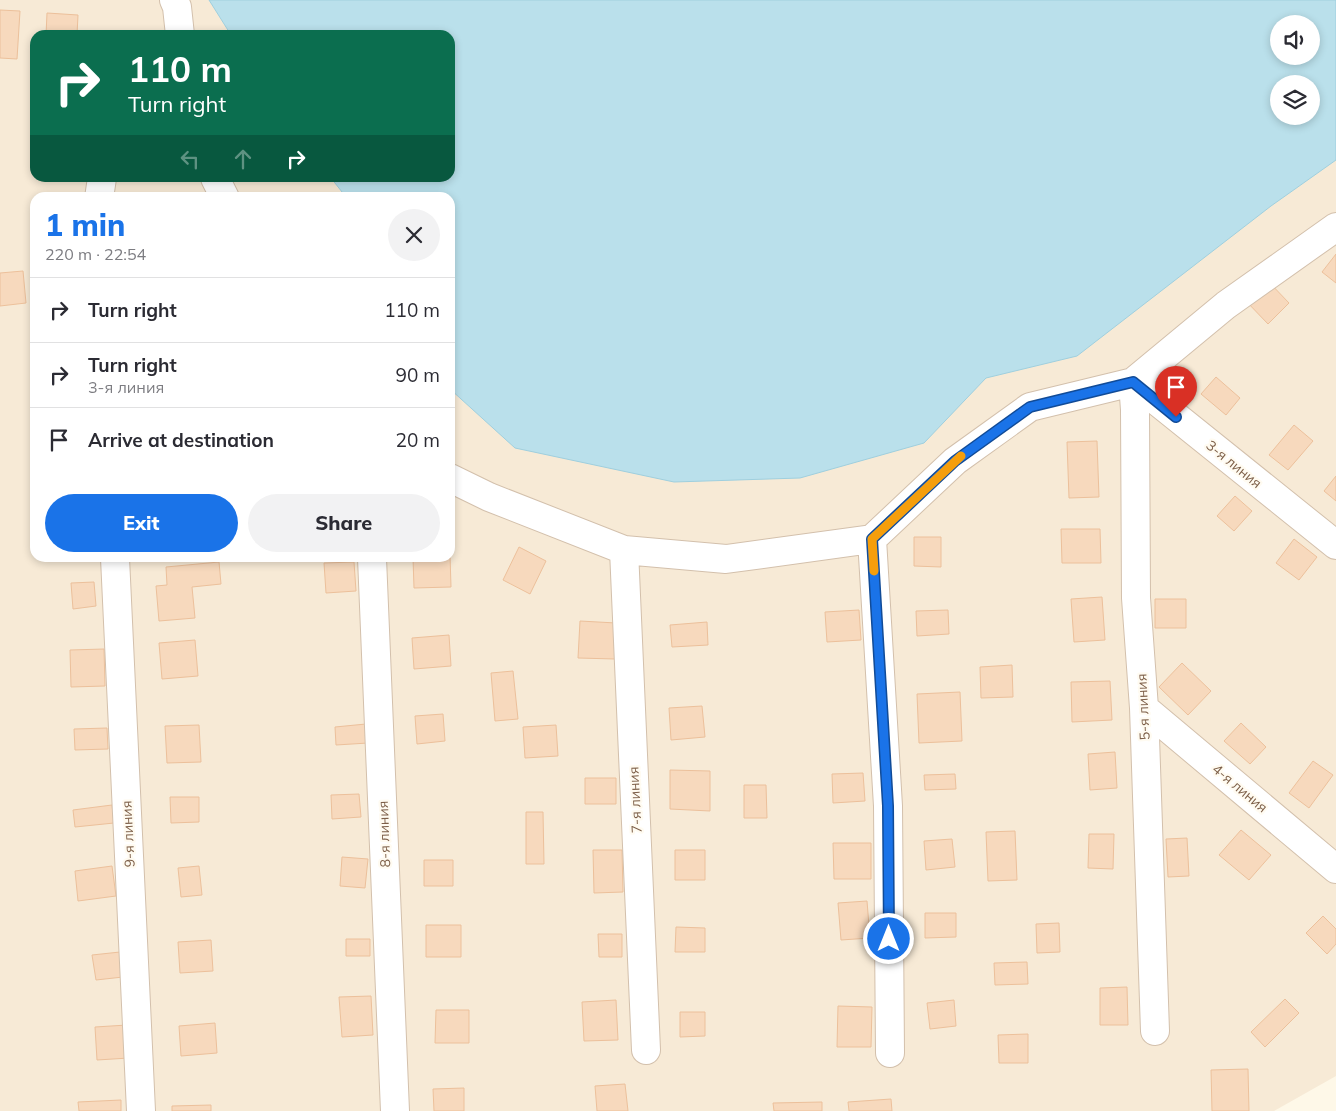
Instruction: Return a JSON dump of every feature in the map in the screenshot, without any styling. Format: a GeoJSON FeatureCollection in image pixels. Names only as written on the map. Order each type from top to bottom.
{"type":"FeatureCollection","features":[{"type":"Feature","properties":{"kind":"street"},"geometry":{"type":"LineString","coordinates":[[174,0],[177,7],[179,30]]}},
{"type":"Feature","properties":{"kind":"street"},"geometry":{"type":"LineString","coordinates":[[455,480],[489,497],[624,550],[726,559],[872,539],[955,461],[1030,407],[1133,382],[1226,305],[1336,227]]}},
{"type":"Feature","properties":{"kind":"street","name":"3-я линия"},"geometry":{"type":"LineString","coordinates":[[1133,382],[1336,545]]}},
{"type":"Feature","properties":{"kind":"street","name":"5-я линия"},"geometry":{"type":"LineString","coordinates":[[1133,382],[1135,410],[1136,598],[1144,708],[1155,1031]]}},
{"type":"Feature","properties":{"kind":"street"},"geometry":{"type":"LineString","coordinates":[[872,539],[888,806],[890,1053]]}},
{"type":"Feature","properties":{"kind":"street","name":"7-я линия"},"geometry":{"type":"LineString","coordinates":[[624,550],[646,1050]]}},
{"type":"Feature","properties":{"kind":"street","name":"9-я линия"},"geometry":{"type":"LineString","coordinates":[[116,562],[141,1111]]}},
{"type":"Feature","properties":{"kind":"street","name":"8-я линия"},"geometry":{"type":"LineString","coordinates":[[372,562],[395,1111]]}},
{"type":"Feature","properties":{"kind":"street","name":"4-я линия"},"geometry":{"type":"LineString","coordinates":[[1144,708],[1336,869]]}},
{"type":"Feature","properties":{"kind":"shaded area"},"geometry":{"type":"Polygon","coordinates":[[[0,0],[1336,0],[1336,1076],[1274,1111],[0,1111],[0,0]]]}},
{"type":"Feature","properties":{"kind":"water"},"geometry":{"type":"Polygon","coordinates":[[[209,0],[1336,0],[1336,160],[1271,206],[1077,356],[986,378],[924,443],[800,478],[674,482],[515,448],[455,394],[455,192],[342,192],[334,182],[455,182],[455,30],[228,30],[209,0]]]}},
{"type":"Feature","properties":{"kind":"building"},"geometry":{"type":"Polygon","coordinates":[[[0,10],[20,11],[17,59],[0,58],[0,10]]]}},
{"type":"Feature","properties":{"kind":"building"},"geometry":{"type":"Polygon","coordinates":[[[47,13],[78,15],[77,30],[46,30],[47,13]]]}},
{"type":"Feature","properties":{"kind":"building"},"geometry":{"type":"Polygon","coordinates":[[[1336,254],[1336,283],[1322,272],[1336,254]]]}},
{"type":"Feature","properties":{"kind":"building"},"geometry":{"type":"Polygon","coordinates":[[[23,271],[26,303],[0,306],[0,273],[23,271]]]}},
{"type":"Feature","properties":{"kind":"building"},"geometry":{"type":"Polygon","coordinates":[[[1267,280],[1289,303],[1268,324],[1245,300],[1267,280]]]}},
{"type":"Feature","properties":{"kind":"building"},"geometry":{"type":"Polygon","coordinates":[[[1216,377],[1240,398],[1226,415],[1201,394],[1216,377]]]}},
{"type":"Feature","properties":{"kind":"building"},"geometry":{"type":"Polygon","coordinates":[[[1294,425],[1313,441],[1288,470],[1269,455],[1294,425]]]}},
{"type":"Feature","properties":{"kind":"building"},"geometry":{"type":"Polygon","coordinates":[[[1097,441],[1099,497],[1069,498],[1067,442],[1097,441]]]}},
{"type":"Feature","properties":{"kind":"building"},"geometry":{"type":"Polygon","coordinates":[[[1336,476],[1336,501],[1324,491],[1336,476]]]}},
{"type":"Feature","properties":{"kind":"building"},"geometry":{"type":"Polygon","coordinates":[[[1235,496],[1252,511],[1234,531],[1217,516],[1235,496]]]}},
{"type":"Feature","properties":{"kind":"building"},"geometry":{"type":"Polygon","coordinates":[[[1061,529],[1100,529],[1101,563],[1062,563],[1061,529]]]}},
{"type":"Feature","properties":{"kind":"building"},"geometry":{"type":"Polygon","coordinates":[[[914,537],[941,537],[941,567],[914,566],[914,537]]]}},
{"type":"Feature","properties":{"kind":"building"},"geometry":{"type":"Polygon","coordinates":[[[1294,539],[1317,557],[1299,580],[1276,563],[1294,539]]]}},
{"type":"Feature","properties":{"kind":"building"},"geometry":{"type":"Polygon","coordinates":[[[519,547],[546,561],[530,594],[503,580],[519,547]]]}},
{"type":"Feature","properties":{"kind":"building"},"geometry":{"type":"Polygon","coordinates":[[[219,562],[221,584],[192,587],[195,618],[159,621],[156,586],[167,585],[166,567],[219,562]]]}},
{"type":"Feature","properties":{"kind":"building"},"geometry":{"type":"Polygon","coordinates":[[[354,562],[356,591],[326,593],[324,563],[354,562]]]}},
{"type":"Feature","properties":{"kind":"building"},"geometry":{"type":"Polygon","coordinates":[[[413,562],[450,562],[451,587],[414,588],[413,562]]]}},
{"type":"Feature","properties":{"kind":"building"},"geometry":{"type":"Polygon","coordinates":[[[94,582],[96,606],[73,609],[71,583],[94,582]]]}},
{"type":"Feature","properties":{"kind":"building"},"geometry":{"type":"Polygon","coordinates":[[[1102,597],[1105,640],[1074,642],[1071,599],[1102,597]]]}},
{"type":"Feature","properties":{"kind":"building"},"geometry":{"type":"Polygon","coordinates":[[[1155,599],[1186,599],[1186,628],[1155,628],[1155,599]]]}},
{"type":"Feature","properties":{"kind":"building"},"geometry":{"type":"Polygon","coordinates":[[[859,610],[861,640],[827,642],[825,612],[859,610]]]}},
{"type":"Feature","properties":{"kind":"building"},"geometry":{"type":"Polygon","coordinates":[[[948,610],[949,634],[917,636],[916,611],[948,610]]]}},
{"type":"Feature","properties":{"kind":"building"},"geometry":{"type":"Polygon","coordinates":[[[580,621],[616,623],[615,659],[578,658],[580,621]]]}},
{"type":"Feature","properties":{"kind":"building"},"geometry":{"type":"Polygon","coordinates":[[[707,622],[708,645],[672,647],[670,625],[707,622]]]}},
{"type":"Feature","properties":{"kind":"building"},"geometry":{"type":"Polygon","coordinates":[[[449,635],[451,666],[414,669],[412,638],[449,635]]]}},
{"type":"Feature","properties":{"kind":"building"},"geometry":{"type":"Polygon","coordinates":[[[195,640],[198,676],[162,679],[159,643],[195,640]]]}},
{"type":"Feature","properties":{"kind":"building"},"geometry":{"type":"Polygon","coordinates":[[[104,649],[105,686],[71,687],[70,650],[104,649]]]}},
{"type":"Feature","properties":{"kind":"building"},"geometry":{"type":"Polygon","coordinates":[[[1182,663],[1211,691],[1188,715],[1159,687],[1182,663]]]}},
{"type":"Feature","properties":{"kind":"building"},"geometry":{"type":"Polygon","coordinates":[[[1012,665],[1013,697],[981,698],[980,667],[1012,665]]]}},
{"type":"Feature","properties":{"kind":"building"},"geometry":{"type":"Polygon","coordinates":[[[513,671],[518,719],[495,721],[491,673],[513,671]]]}},
{"type":"Feature","properties":{"kind":"building"},"geometry":{"type":"Polygon","coordinates":[[[1110,681],[1112,720],[1072,722],[1071,682],[1110,681]]]}},
{"type":"Feature","properties":{"kind":"building"},"geometry":{"type":"Polygon","coordinates":[[[960,692],[962,741],[919,743],[917,694],[960,692]]]}},
{"type":"Feature","properties":{"kind":"building"},"geometry":{"type":"Polygon","coordinates":[[[702,706],[705,737],[671,740],[669,708],[702,706]]]}},
{"type":"Feature","properties":{"kind":"building"},"geometry":{"type":"Polygon","coordinates":[[[443,714],[445,741],[417,744],[415,716],[443,714]]]}},
{"type":"Feature","properties":{"kind":"building"},"geometry":{"type":"Polygon","coordinates":[[[1241,723],[1266,747],[1250,764],[1224,741],[1241,723]]]}},
{"type":"Feature","properties":{"kind":"building"},"geometry":{"type":"Polygon","coordinates":[[[366,724],[368,743],[336,745],[335,727],[366,724]]]}},
{"type":"Feature","properties":{"kind":"building"},"geometry":{"type":"Polygon","coordinates":[[[199,725],[201,762],[167,763],[165,726],[199,725]]]}},
{"type":"Feature","properties":{"kind":"building"},"geometry":{"type":"Polygon","coordinates":[[[556,725],[558,756],[525,758],[523,727],[556,725]]]}},
{"type":"Feature","properties":{"kind":"building"},"geometry":{"type":"Polygon","coordinates":[[[107,728],[108,749],[75,750],[74,729],[107,728]]]}},
{"type":"Feature","properties":{"kind":"building"},"geometry":{"type":"Polygon","coordinates":[[[1115,752],[1117,788],[1090,790],[1088,754],[1115,752]]]}},
{"type":"Feature","properties":{"kind":"building"},"geometry":{"type":"Polygon","coordinates":[[[1313,761],[1333,775],[1309,808],[1289,793],[1313,761]]]}},
{"type":"Feature","properties":{"kind":"building"},"geometry":{"type":"Polygon","coordinates":[[[670,770],[710,771],[710,811],[670,809],[670,770]]]}},
{"type":"Feature","properties":{"kind":"building"},"geometry":{"type":"Polygon","coordinates":[[[863,773],[865,801],[833,803],[832,774],[863,773]]]}},
{"type":"Feature","properties":{"kind":"building"},"geometry":{"type":"Polygon","coordinates":[[[955,774],[956,789],[925,790],[924,775],[955,774]]]}},
{"type":"Feature","properties":{"kind":"building"},"geometry":{"type":"Polygon","coordinates":[[[585,778],[616,778],[616,804],[585,804],[585,778]]]}},
{"type":"Feature","properties":{"kind":"building"},"geometry":{"type":"Polygon","coordinates":[[[744,785],[766,785],[767,818],[744,818],[744,785]]]}},
{"type":"Feature","properties":{"kind":"building"},"geometry":{"type":"Polygon","coordinates":[[[359,794],[361,817],[332,819],[331,795],[359,794]]]}},
{"type":"Feature","properties":{"kind":"building"},"geometry":{"type":"Polygon","coordinates":[[[170,797],[199,797],[199,822],[171,823],[170,797]]]}},
{"type":"Feature","properties":{"kind":"building"},"geometry":{"type":"Polygon","coordinates":[[[112,805],[114,823],[75,827],[73,810],[112,805]]]}},
{"type":"Feature","properties":{"kind":"building"},"geometry":{"type":"Polygon","coordinates":[[[526,812],[543,812],[544,864],[526,864],[526,812]]]}},
{"type":"Feature","properties":{"kind":"building"},"geometry":{"type":"Polygon","coordinates":[[[1241,830],[1271,855],[1249,880],[1219,855],[1241,830]]]}},
{"type":"Feature","properties":{"kind":"building"},"geometry":{"type":"Polygon","coordinates":[[[1015,831],[1017,880],[988,881],[986,832],[1015,831]]]}},
{"type":"Feature","properties":{"kind":"building"},"geometry":{"type":"Polygon","coordinates":[[[1089,834],[1114,834],[1113,869],[1088,868],[1089,834]]]}},
{"type":"Feature","properties":{"kind":"building"},"geometry":{"type":"Polygon","coordinates":[[[1187,838],[1189,876],[1168,877],[1166,839],[1187,838]]]}},
{"type":"Feature","properties":{"kind":"building"},"geometry":{"type":"Polygon","coordinates":[[[952,839],[955,867],[926,870],[924,841],[952,839]]]}},
{"type":"Feature","properties":{"kind":"building"},"geometry":{"type":"Polygon","coordinates":[[[833,843],[871,843],[871,879],[834,879],[833,843]]]}},
{"type":"Feature","properties":{"kind":"building"},"geometry":{"type":"Polygon","coordinates":[[[593,850],[622,850],[623,892],[594,893],[593,850]]]}},
{"type":"Feature","properties":{"kind":"building"},"geometry":{"type":"Polygon","coordinates":[[[675,850],[705,850],[705,880],[675,880],[675,850]]]}},
{"type":"Feature","properties":{"kind":"building"},"geometry":{"type":"Polygon","coordinates":[[[342,857],[368,859],[365,888],[340,886],[342,857]]]}},
{"type":"Feature","properties":{"kind":"building"},"geometry":{"type":"Polygon","coordinates":[[[424,860],[453,860],[453,886],[424,886],[424,860]]]}},
{"type":"Feature","properties":{"kind":"building"},"geometry":{"type":"Polygon","coordinates":[[[112,866],[116,896],[78,901],[75,871],[112,866]]]}},
{"type":"Feature","properties":{"kind":"building"},"geometry":{"type":"Polygon","coordinates":[[[199,866],[202,895],[181,897],[178,868],[199,866]]]}},
{"type":"Feature","properties":{"kind":"building"},"geometry":{"type":"Polygon","coordinates":[[[867,901],[870,938],[841,940],[838,903],[867,901]]]}},
{"type":"Feature","properties":{"kind":"building"},"geometry":{"type":"Polygon","coordinates":[[[925,913],[956,913],[956,937],[925,938],[925,913]]]}},
{"type":"Feature","properties":{"kind":"building"},"geometry":{"type":"Polygon","coordinates":[[[1323,916],[1336,929],[1336,944],[1327,954],[1306,933],[1323,916]]]}},
{"type":"Feature","properties":{"kind":"building"},"geometry":{"type":"Polygon","coordinates":[[[1059,923],[1060,952],[1037,953],[1036,924],[1059,923]]]}},
{"type":"Feature","properties":{"kind":"building"},"geometry":{"type":"Polygon","coordinates":[[[426,925],[461,925],[461,957],[426,957],[426,925]]]}},
{"type":"Feature","properties":{"kind":"building"},"geometry":{"type":"Polygon","coordinates":[[[676,927],[705,928],[705,952],[675,952],[676,927]]]}},
{"type":"Feature","properties":{"kind":"building"},"geometry":{"type":"Polygon","coordinates":[[[598,934],[622,934],[622,957],[599,957],[598,934]]]}},
{"type":"Feature","properties":{"kind":"building"},"geometry":{"type":"Polygon","coordinates":[[[346,939],[370,939],[370,956],[346,956],[346,939]]]}},
{"type":"Feature","properties":{"kind":"building"},"geometry":{"type":"Polygon","coordinates":[[[211,940],[213,971],[180,973],[178,942],[211,940]]]}},
{"type":"Feature","properties":{"kind":"building"},"geometry":{"type":"Polygon","coordinates":[[[120,952],[123,977],[96,980],[92,955],[120,952]]]}},
{"type":"Feature","properties":{"kind":"building"},"geometry":{"type":"Polygon","coordinates":[[[1027,962],[1028,984],[995,985],[994,963],[1027,962]]]}},
{"type":"Feature","properties":{"kind":"building"},"geometry":{"type":"Polygon","coordinates":[[[1127,987],[1128,1025],[1100,1025],[1100,988],[1127,987]]]}},
{"type":"Feature","properties":{"kind":"building"},"geometry":{"type":"Polygon","coordinates":[[[371,996],[373,1035],[342,1037],[339,997],[371,996]]]}},
{"type":"Feature","properties":{"kind":"building"},"geometry":{"type":"Polygon","coordinates":[[[1285,999],[1299,1013],[1265,1047],[1251,1032],[1285,999]]]}},
{"type":"Feature","properties":{"kind":"building"},"geometry":{"type":"Polygon","coordinates":[[[616,1000],[618,1040],[584,1041],[582,1002],[616,1000]]]}},
{"type":"Feature","properties":{"kind":"building"},"geometry":{"type":"Polygon","coordinates":[[[954,1000],[956,1026],[930,1029],[927,1003],[954,1000]]]}},
{"type":"Feature","properties":{"kind":"building"},"geometry":{"type":"Polygon","coordinates":[[[838,1006],[872,1007],[871,1047],[837,1047],[838,1006]]]}},
{"type":"Feature","properties":{"kind":"building"},"geometry":{"type":"Polygon","coordinates":[[[436,1010],[469,1010],[469,1043],[435,1043],[436,1010]]]}},
{"type":"Feature","properties":{"kind":"building"},"geometry":{"type":"Polygon","coordinates":[[[680,1012],[705,1012],[705,1036],[680,1037],[680,1012]]]}},
{"type":"Feature","properties":{"kind":"building"},"geometry":{"type":"Polygon","coordinates":[[[215,1023],[217,1053],[181,1056],[179,1026],[215,1023]]]}},
{"type":"Feature","properties":{"kind":"building"},"geometry":{"type":"Polygon","coordinates":[[[127,1025],[129,1058],[97,1060],[95,1027],[127,1025]]]}},
{"type":"Feature","properties":{"kind":"building"},"geometry":{"type":"Polygon","coordinates":[[[1028,1034],[1028,1063],[999,1063],[998,1035],[1028,1034]]]}},
{"type":"Feature","properties":{"kind":"building"},"geometry":{"type":"Polygon","coordinates":[[[1248,1069],[1249,1111],[1212,1111],[1211,1070],[1248,1069]]]}},
{"type":"Feature","properties":{"kind":"building"},"geometry":{"type":"Polygon","coordinates":[[[625,1084],[628,1111],[597,1111],[595,1086],[625,1084]]]}},
{"type":"Feature","properties":{"kind":"building"},"geometry":{"type":"Polygon","coordinates":[[[464,1088],[464,1111],[434,1111],[433,1089],[464,1088]]]}},
{"type":"Feature","properties":{"kind":"building"},"geometry":{"type":"Polygon","coordinates":[[[891,1099],[892,1111],[849,1111],[848,1102],[891,1099]]]}},
{"type":"Feature","properties":{"kind":"building"},"geometry":{"type":"Polygon","coordinates":[[[121,1100],[121,1111],[79,1111],[78,1102],[121,1100]]]}},
{"type":"Feature","properties":{"kind":"building"},"geometry":{"type":"Polygon","coordinates":[[[822,1102],[822,1111],[774,1111],[773,1103],[822,1102]]]}},
{"type":"Feature","properties":{"kind":"building"},"geometry":{"type":"Polygon","coordinates":[[[211,1105],[211,1111],[172,1111],[172,1106],[211,1105]]]}},
{"type":"Feature","properties":{"kind":"slow traffic"},"geometry":{"type":"LineString","coordinates":[[874,571],[872,539],[961,456]]}},
{"type":"Feature","properties":{"kind":"route"},"geometry":{"type":"LineString","coordinates":[[889,939],[888,806],[872,539],[955,461],[1030,407],[1133,382],[1176,417]]}}]}
